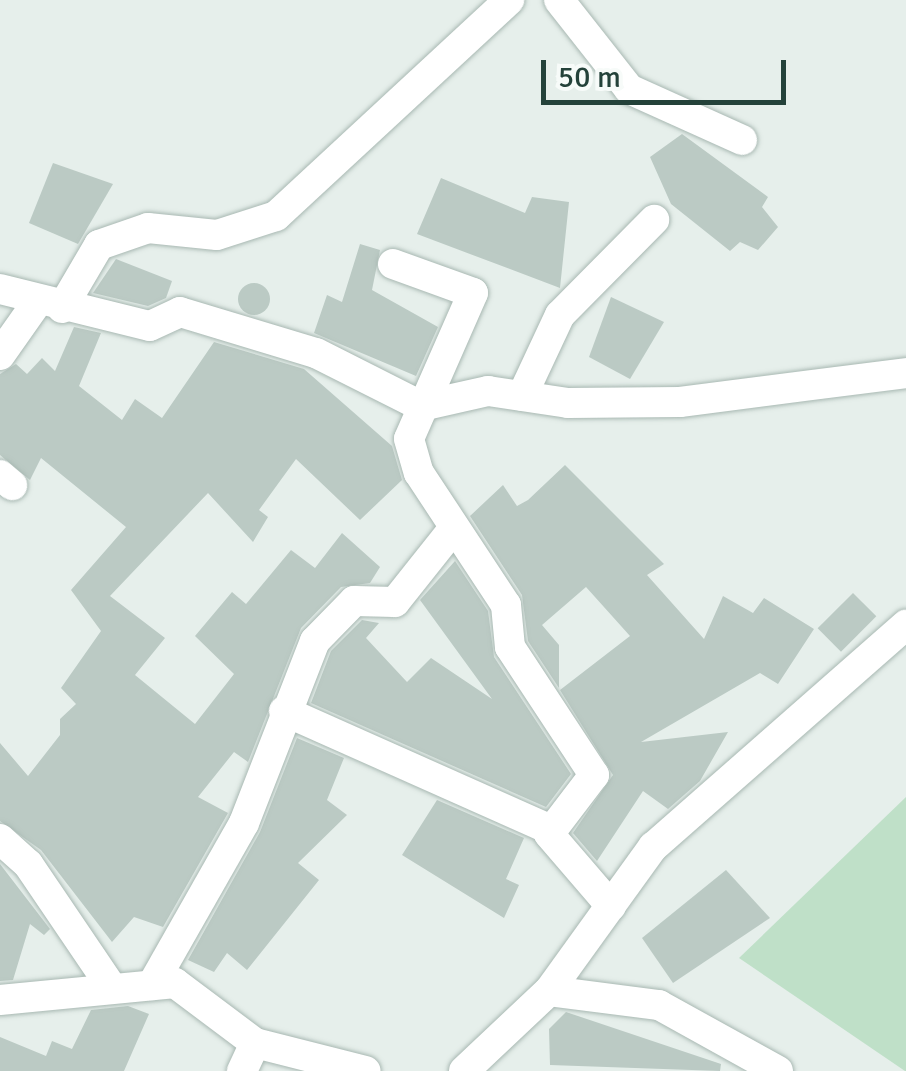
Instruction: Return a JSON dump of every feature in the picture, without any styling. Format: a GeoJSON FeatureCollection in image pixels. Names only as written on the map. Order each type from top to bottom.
{"type":"FeatureCollection","features":[{"type":"Feature","properties":{"kind":"street"},"geometry":{"type":"LineString","coordinates":[[0,355],[50,304],[99,245],[148,228],[217,235],[276,216],[509,0]]}},
{"type":"Feature","properties":{"kind":"street"},"geometry":{"type":"LineString","coordinates":[[559,0],[628,90],[742,140]]}},
{"type":"Feature","properties":{"kind":"street"},"geometry":{"type":"LineString","coordinates":[[522,396],[560,316],[654,220]]}},
{"type":"Feature","properties":{"kind":"street"},"geometry":{"type":"LineString","coordinates":[[392,264],[473,293],[409,439],[454,528],[506,604],[510,647],[594,776],[552,830]]}},
{"type":"Feature","properties":{"kind":"street"},"geometry":{"type":"LineString","coordinates":[[0,290],[150,326],[180,312],[316,353],[421,406],[488,391],[522,396],[680,402],[906,373]]}},
{"type":"Feature","properties":{"kind":"street"},"geometry":{"type":"LineString","coordinates":[[152,985],[244,823],[284,711],[313,664],[315,641],[354,600],[396,602],[454,528]]}},
{"type":"Feature","properties":{"kind":"street"},"geometry":{"type":"LineString","coordinates":[[477,1066],[549,992],[653,848],[906,625]]}},
{"type":"Feature","properties":{"kind":"street"},"geometry":{"type":"LineString","coordinates":[[284,711],[552,830],[611,906]]}},
{"type":"Feature","properties":{"kind":"street"},"geometry":{"type":"LineString","coordinates":[[0,839],[28,864],[112,988]]}},
{"type":"Feature","properties":{"kind":"street"},"geometry":{"type":"LineString","coordinates":[[0,1000],[175,983],[249,1057],[366,1071]]}},
{"type":"Feature","properties":{"kind":"street"},"geometry":{"type":"LineString","coordinates":[[549,992],[659,1005],[778,1071]]}},
{"type":"Feature","properties":{"kind":"green space"},"geometry":{"type":"Polygon","coordinates":[[[906,797],[906,1071],[905,1071],[739,958],[906,797]]]}},
{"type":"Feature","properties":{"kind":"building"},"geometry":{"type":"Polygon","coordinates":[[[682,134],[768,197],[762,207],[778,227],[758,250],[740,242],[730,251],[671,204],[650,157],[682,134]]]}},
{"type":"Feature","properties":{"kind":"building"},"geometry":{"type":"Polygon","coordinates":[[[53,163],[113,184],[78,244],[29,223],[53,163]]]}},
{"type":"Feature","properties":{"kind":"building"},"geometry":{"type":"Polygon","coordinates":[[[441,178],[525,213],[532,197],[569,202],[560,288],[417,234],[441,178]]]}},
{"type":"Feature","properties":{"kind":"building"},"geometry":{"type":"Polygon","coordinates":[[[360,244],[380,250],[372,290],[438,327],[416,376],[314,333],[327,295],[342,302],[360,244]]]}},
{"type":"Feature","properties":{"kind":"building"},"geometry":{"type":"Polygon","coordinates":[[[116,259],[172,281],[166,298],[148,306],[93,293],[116,259]]]}},
{"type":"Feature","properties":{"kind":"building"},"geometry":{"type":"Polygon","coordinates":[[[254,283],[266,287],[270,299],[266,311],[254,315],[242,311],[238,299],[242,287],[254,283]]]}},
{"type":"Feature","properties":{"kind":"building"},"geometry":{"type":"Polygon","coordinates":[[[611,297],[664,322],[630,379],[589,357],[611,297]]]}},
{"type":"Feature","properties":{"kind":"building"},"geometry":{"type":"Polygon","coordinates":[[[74,327],[101,333],[79,386],[122,420],[135,399],[162,418],[214,342],[304,369],[392,446],[402,480],[360,520],[296,459],[259,510],[268,517],[253,542],[208,493],[110,596],[165,638],[135,675],[195,724],[234,674],[195,636],[232,592],[246,604],[291,550],[315,568],[342,533],[380,567],[370,583],[341,587],[301,628],[248,762],[234,752],[198,797],[228,813],[163,927],[134,917],[112,942],[41,850],[0,821],[0,743],[28,776],[60,735],[60,719],[76,704],[61,688],[101,631],[71,590],[126,527],[41,458],[30,480],[0,455],[0,374],[16,364],[27,374],[42,358],[55,371],[74,327]]]}},
{"type":"Feature","properties":{"kind":"building"},"geometry":{"type":"Polygon","coordinates":[[[565,465],[664,564],[647,575],[704,639],[723,596],[753,613],[764,598],[814,629],[778,684],[760,673],[641,742],[728,732],[700,781],[668,809],[643,791],[597,861],[573,833],[613,775],[560,690],[630,636],[586,587],[542,625],[559,645],[559,688],[528,641],[522,595],[470,516],[503,485],[517,506],[565,465]]]}},
{"type":"Feature","properties":{"kind":"building"},"geometry":{"type":"Polygon","coordinates":[[[455,561],[488,611],[494,657],[571,774],[546,807],[311,703],[331,651],[362,620],[379,623],[366,638],[407,682],[431,658],[492,699],[420,600],[455,561]]]}},
{"type":"Feature","properties":{"kind":"building"},"geometry":{"type":"Polygon","coordinates":[[[853,593],[876,616],[841,652],[818,628],[853,593]]]}},
{"type":"Feature","properties":{"kind":"building"},"geometry":{"type":"Polygon","coordinates":[[[297,738],[344,758],[327,800],[347,815],[298,863],[319,880],[247,970],[227,953],[214,972],[188,960],[260,832],[297,738]]]}},
{"type":"Feature","properties":{"kind":"building"},"geometry":{"type":"Polygon","coordinates":[[[437,800],[524,838],[506,879],[519,885],[504,918],[402,855],[437,800]]]}},
{"type":"Feature","properties":{"kind":"building"},"geometry":{"type":"Polygon","coordinates":[[[0,864],[50,929],[44,935],[30,924],[13,980],[0,981],[0,864]]]}},
{"type":"Feature","properties":{"kind":"building"},"geometry":{"type":"Polygon","coordinates":[[[726,870],[770,918],[673,983],[642,938],[726,870]]]}},
{"type":"Feature","properties":{"kind":"building"},"geometry":{"type":"Polygon","coordinates":[[[128,1006],[149,1014],[124,1071],[0,1071],[0,1037],[46,1056],[52,1041],[72,1049],[91,1010],[128,1006]]]}},
{"type":"Feature","properties":{"kind":"building"},"geometry":{"type":"Polygon","coordinates":[[[566,1012],[721,1064],[720,1071],[550,1065],[549,1029],[566,1012]]]}}]}
